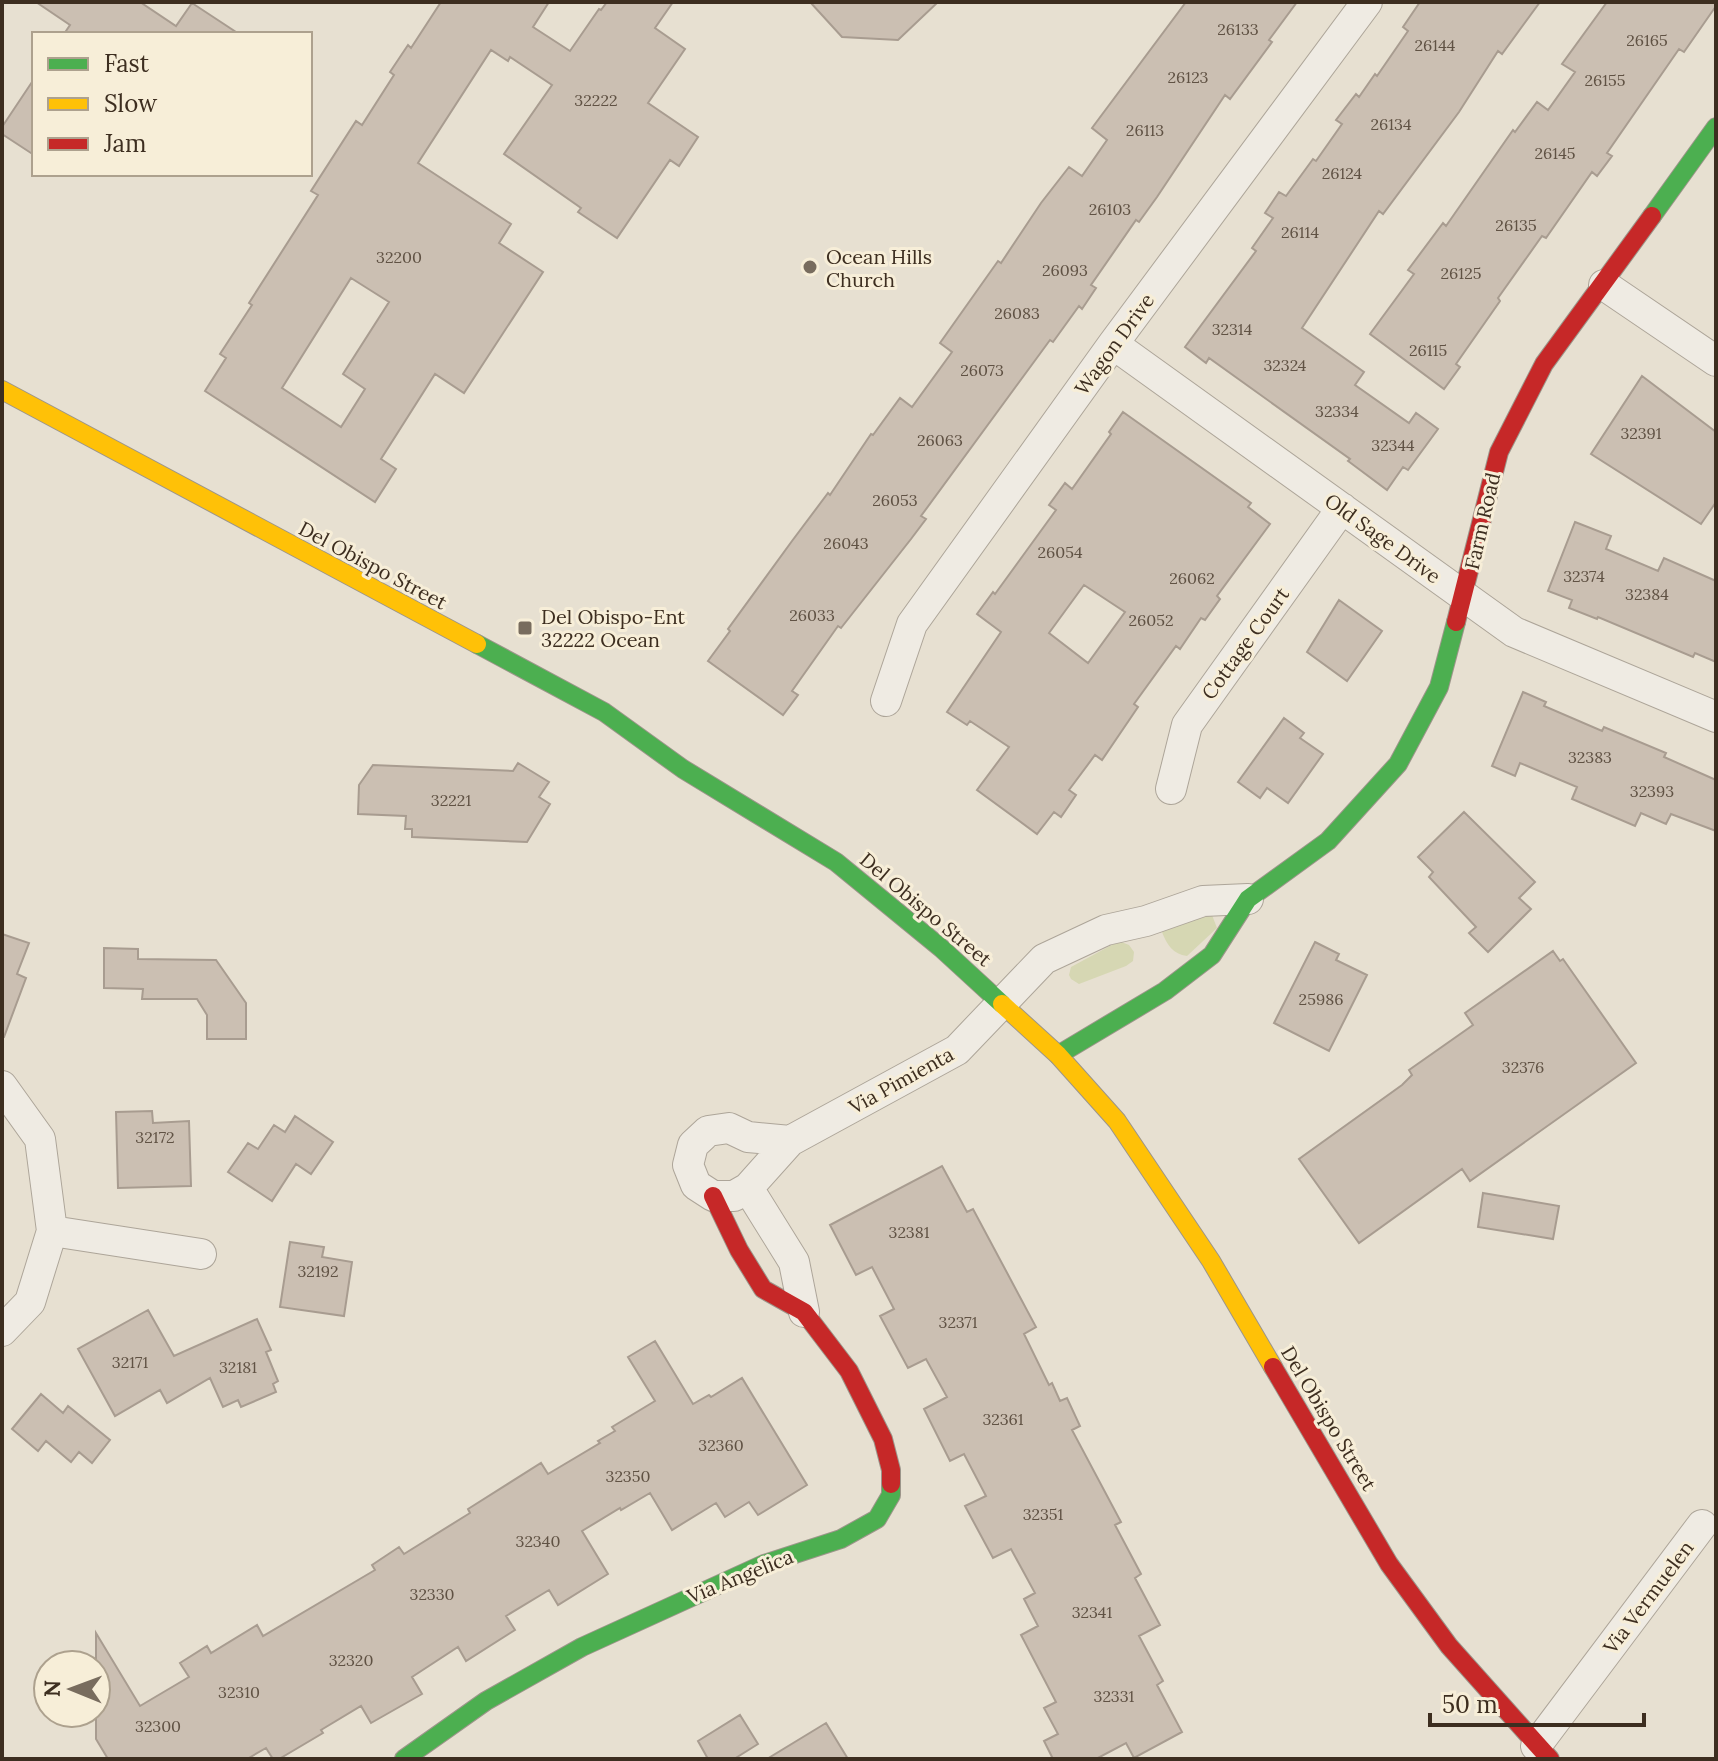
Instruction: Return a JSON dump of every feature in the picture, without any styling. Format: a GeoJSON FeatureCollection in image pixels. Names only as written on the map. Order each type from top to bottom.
{"type":"FeatureCollection","features":[{"type":"Feature","properties":{"kind":"street","name":"Wagon Drive"},"geometry":{"type":"LineString","coordinates":[[886,701],[912,624],[1113,344],[1367,2]]}},
{"type":"Feature","properties":{"kind":"street","name":"Farm Road"},"geometry":{"type":"LineString","coordinates":[[1058,1055],[1165,991],[1212,955],[1248,899],[1328,841],[1398,764],[1439,687],[1499,452],[1544,364],[1716,127]]}},
{"type":"Feature","properties":{"kind":"street"},"geometry":{"type":"LineString","coordinates":[[1604,285],[1716,361]]}},
{"type":"Feature","properties":{"kind":"street","name":"Old Sage Drive"},"geometry":{"type":"LineString","coordinates":[[1113,344],[1514,632],[1716,717]]}},
{"type":"Feature","properties":{"kind":"street","name":"Del Obispo Street"},"geometry":{"type":"LineString","coordinates":[[2,390],[604,712],[683,769],[836,862],[941,948],[1058,1055],[1117,1121],[1211,1261],[1389,1564],[1449,1646],[1543,1752]]}},
{"type":"Feature","properties":{"kind":"street","name":"Cottage Court"},"geometry":{"type":"LineString","coordinates":[[1171,789],[1187,725],[1342,508]]}},
{"type":"Feature","properties":{"kind":"street"},"geometry":{"type":"LineString","coordinates":[[1000,1002],[1044,959],[1106,930],[1146,921],[1203,901],[1248,899]]}},
{"type":"Feature","properties":{"kind":"street","name":"Via Pimienta"},"geometry":{"type":"LineString","coordinates":[[748,1188],[790,1141],[957,1050],[1000,1002]]}},
{"type":"Feature","properties":{"kind":"street"},"geometry":{"type":"LineString","coordinates":[[2,1086],[40,1139],[52,1231],[30,1302],[2,1331]]}},
{"type":"Feature","properties":{"kind":"street"},"geometry":{"type":"LineString","coordinates":[[748,1188],[734,1196],[713,1196],[696,1185],[688,1165],[693,1145],[708,1131],[729,1128],[748,1137],[790,1141]]}},
{"type":"Feature","properties":{"kind":"street","name":"Via Angelica"},"geometry":{"type":"LineString","coordinates":[[748,1188],[794,1262],[804,1312]]}},
{"type":"Feature","properties":{"kind":"street","name":"Via Angelica"},"geometry":{"type":"LineString","coordinates":[[404,1759],[486,1701],[582,1647],[764,1564],[841,1539],[877,1519],[891,1495],[891,1470],[883,1439],[849,1371],[804,1312],[763,1289],[739,1250],[713,1196]]}},
{"type":"Feature","properties":{"kind":"street"},"geometry":{"type":"LineString","coordinates":[[52,1231],[201,1254]]}},
{"type":"Feature","properties":{"kind":"street","name":"Via Vermuelen"},"geometry":{"type":"LineString","coordinates":[[1543,1752],[1702,1525]]}},
{"type":"Feature","properties":{"kind":"green space"},"geometry":{"type":"Polygon","coordinates":[[[1212,915],[1217,928],[1187,956],[1171,948],[1166,941],[1162,932],[1167,922],[1212,915]]]}},
{"type":"Feature","properties":{"kind":"green space"},"geometry":{"type":"Polygon","coordinates":[[[1119,941],[1129,945],[1134,952],[1133,961],[1079,984],[1071,979],[1071,967],[1119,941]]]}},
{"type":"Feature","properties":{"kind":"building"},"geometry":{"type":"Polygon","coordinates":[[[36,2],[140,2],[176,26],[192,3],[236,32],[65,32],[70,25],[36,2]]]}},
{"type":"Feature","properties":{"kind":"building"},"geometry":{"type":"Polygon","coordinates":[[[441,2],[549,2],[533,27],[570,51],[607,2],[673,2],[655,28],[685,49],[648,103],[698,137],[679,166],[670,160],[617,238],[578,212],[581,208],[504,154],[552,85],[510,57],[508,61],[491,50],[418,163],[511,224],[499,243],[543,272],[464,393],[435,374],[381,459],[396,469],[375,502],[205,391],[226,358],[220,354],[252,305],[249,303],[318,195],[311,191],[356,121],[362,125],[394,75],[390,72],[408,45],[411,48],[441,2]],[[351,278],[282,388],[341,427],[365,389],[343,374],[389,302],[351,278]]]}},
{"type":"Feature","properties":{"kind":"building"},"geometry":{"type":"Polygon","coordinates":[[[810,2],[938,2],[898,40],[842,37],[810,2]]]}},
{"type":"Feature","properties":{"kind":"building"},"geometry":{"type":"Polygon","coordinates":[[[1186,2],[1297,2],[1230,99],[1225,95],[1157,197],[1139,222],[1136,220],[1091,285],[1096,288],[1082,309],[1079,306],[1053,342],[1050,340],[921,516],[926,519],[841,628],[838,626],[792,691],[798,695],[783,715],[708,661],[730,631],[728,629],[828,493],[830,495],[871,434],[900,398],[912,407],[952,352],[940,343],[998,261],[1001,263],[1041,203],[1069,167],[1082,176],[1107,140],[1092,128],[1186,2]]]}},
{"type":"Feature","properties":{"kind":"building"},"geometry":{"type":"Polygon","coordinates":[[[1420,2],[1540,2],[1502,54],[1498,51],[1459,112],[1383,214],[1379,211],[1302,328],[1364,372],[1355,385],[1409,423],[1416,413],[1438,429],[1408,470],[1403,467],[1387,490],[1348,461],[1350,459],[1209,358],[1206,363],[1185,347],[1256,251],[1252,248],[1273,218],[1265,213],[1279,192],[1286,196],[1313,159],[1316,161],[1342,124],[1336,120],[1356,94],[1359,97],[1375,74],[1377,76],[1408,31],[1403,27],[1420,2]]]}},
{"type":"Feature","properties":{"kind":"building"},"geometry":{"type":"Polygon","coordinates":[[[1607,2],[1716,2],[1716,6],[1684,52],[1679,49],[1607,153],[1612,156],[1597,176],[1592,172],[1546,238],[1542,236],[1498,298],[1500,301],[1456,364],[1460,367],[1444,389],[1370,334],[1414,274],[1408,270],[1443,223],[1446,226],[1513,130],[1515,132],[1537,102],[1548,110],[1575,72],[1562,64],[1607,2]]]}},
{"type":"Feature","properties":{"kind":"building"},"geometry":{"type":"Polygon","coordinates":[[[32,82],[32,154],[2,134],[2,127],[32,82]]]}},
{"type":"Feature","properties":{"kind":"building"},"geometry":{"type":"Polygon","coordinates":[[[1642,376],[1716,432],[1716,502],[1701,524],[1591,454],[1642,376]]]}},
{"type":"Feature","properties":{"kind":"building"},"geometry":{"type":"Polygon","coordinates":[[[1123,412],[1251,503],[1248,507],[1270,524],[1217,596],[1220,599],[1205,620],[1201,618],[1180,649],[1176,646],[1134,704],[1138,707],[1102,760],[1095,755],[1069,790],[1076,795],[1061,817],[1054,812],[1037,834],[977,790],[1009,747],[970,721],[967,725],[947,712],[1001,632],[977,614],[1056,510],[1049,505],[1065,483],[1072,489],[1111,434],[1109,432],[1123,412]],[[1084,585],[1049,633],[1088,663],[1125,612],[1084,585]]]}},
{"type":"Feature","properties":{"kind":"building"},"geometry":{"type":"Polygon","coordinates":[[[1575,522],[1611,536],[1606,549],[1658,571],[1664,558],[1716,581],[1716,662],[1695,653],[1693,657],[1569,608],[1572,600],[1548,591],[1575,522]]]}},
{"type":"Feature","properties":{"kind":"building"},"geometry":{"type":"Polygon","coordinates":[[[1339,600],[1382,631],[1347,681],[1307,652],[1339,600]]]}},
{"type":"Feature","properties":{"kind":"building"},"geometry":{"type":"Polygon","coordinates":[[[1523,692],[1546,702],[1544,706],[1602,731],[1604,727],[1666,753],[1664,757],[1716,780],[1716,831],[1671,814],[1666,824],[1641,813],[1635,826],[1572,799],[1577,787],[1520,763],[1515,776],[1492,766],[1523,692]]]}},
{"type":"Feature","properties":{"kind":"building"},"geometry":{"type":"Polygon","coordinates":[[[1284,718],[1304,733],[1300,738],[1323,754],[1288,803],[1267,788],[1260,798],[1238,782],[1284,718]]]}},
{"type":"Feature","properties":{"kind":"building"},"geometry":{"type":"Polygon","coordinates":[[[518,763],[549,782],[539,797],[550,804],[527,842],[412,837],[412,829],[405,829],[406,816],[358,814],[359,785],[373,765],[513,771],[518,763]]]}},
{"type":"Feature","properties":{"kind":"building"},"geometry":{"type":"Polygon","coordinates":[[[1464,812],[1535,882],[1519,898],[1531,909],[1488,952],[1469,933],[1476,927],[1429,877],[1433,872],[1418,857],[1464,812]]]}},
{"type":"Feature","properties":{"kind":"building"},"geometry":{"type":"Polygon","coordinates":[[[2,934],[29,943],[17,974],[26,978],[4,1037],[2,1037],[2,934]]]}},
{"type":"Feature","properties":{"kind":"building"},"geometry":{"type":"Polygon","coordinates":[[[1315,942],[1339,954],[1336,960],[1367,975],[1329,1051],[1274,1023],[1315,942]]]}},
{"type":"Feature","properties":{"kind":"building"},"geometry":{"type":"Polygon","coordinates":[[[104,948],[138,949],[138,959],[216,960],[246,1003],[246,1039],[207,1039],[207,1015],[197,999],[142,999],[143,989],[104,988],[104,948]]]}},
{"type":"Feature","properties":{"kind":"building"},"geometry":{"type":"Polygon","coordinates":[[[1553,951],[1560,961],[1563,959],[1636,1063],[1470,1181],[1462,1169],[1359,1243],[1299,1159],[1402,1085],[1412,1075],[1409,1070],[1473,1025],[1465,1013],[1553,951]]]}},
{"type":"Feature","properties":{"kind":"building"},"geometry":{"type":"Polygon","coordinates":[[[152,1111],[153,1123],[189,1121],[191,1186],[118,1188],[116,1112],[152,1111]]]}},
{"type":"Feature","properties":{"kind":"building"},"geometry":{"type":"Polygon","coordinates":[[[295,1116],[333,1142],[311,1174],[296,1164],[272,1201],[228,1172],[248,1143],[258,1149],[274,1125],[285,1132],[295,1116]]]}},
{"type":"Feature","properties":{"kind":"building"},"geometry":{"type":"Polygon","coordinates":[[[942,1166],[967,1212],[973,1209],[1036,1327],[1024,1334],[1049,1385],[1052,1383],[1060,1401],[1067,1398],[1080,1426],[1072,1430],[1121,1522],[1115,1525],[1141,1574],[1135,1578],[1160,1625],[1139,1636],[1163,1681],[1157,1685],[1182,1732],[1134,1758],[1126,1743],[1096,1759],[1053,1759],[1044,1741],[1058,1734],[1044,1708],[1056,1702],[1021,1635],[1038,1626],[1024,1599],[1035,1593],[1011,1549],[993,1558],[965,1506],[986,1496],[964,1454],[950,1461],[924,1409],[947,1397],[926,1359],[908,1368],[880,1316],[894,1309],[872,1267],[856,1275],[830,1225],[942,1166]]]}},
{"type":"Feature","properties":{"kind":"building"},"geometry":{"type":"Polygon","coordinates":[[[1483,1193],[1559,1206],[1553,1239],[1478,1227],[1483,1193]]]}},
{"type":"Feature","properties":{"kind":"building"},"geometry":{"type":"Polygon","coordinates":[[[290,1242],[324,1247],[322,1257],[352,1262],[344,1316],[280,1307],[290,1242]]]}},
{"type":"Feature","properties":{"kind":"building"},"geometry":{"type":"Polygon","coordinates":[[[148,1310],[174,1356],[257,1319],[271,1350],[266,1352],[278,1381],[273,1384],[276,1392],[241,1407],[238,1400],[223,1407],[210,1378],[167,1403],[160,1390],[115,1416],[78,1349],[148,1310]]]}},
{"type":"Feature","properties":{"kind":"building"},"geometry":{"type":"Polygon","coordinates":[[[655,1341],[693,1404],[742,1378],[807,1485],[758,1515],[749,1502],[725,1517],[716,1503],[672,1530],[650,1493],[620,1508],[582,1531],[608,1574],[558,1605],[549,1590],[506,1616],[515,1630],[466,1661],[458,1647],[412,1677],[422,1694],[371,1723],[361,1706],[279,1759],[273,1759],[266,1748],[247,1759],[108,1759],[96,1739],[96,1729],[112,1729],[112,1660],[140,1706],[189,1677],[180,1663],[207,1646],[211,1653],[257,1625],[263,1636],[375,1570],[372,1565],[399,1547],[404,1554],[470,1513],[468,1509],[541,1463],[548,1474],[600,1443],[598,1441],[615,1431],[612,1427],[655,1401],[628,1357],[655,1341]]]}},
{"type":"Feature","properties":{"kind":"building"},"geometry":{"type":"Polygon","coordinates":[[[41,1394],[63,1413],[68,1406],[110,1440],[92,1463],[79,1452],[71,1462],[46,1441],[38,1451],[12,1429],[41,1394]]]}},
{"type":"Feature","properties":{"kind":"building"},"geometry":{"type":"Polygon","coordinates":[[[96,1633],[106,1649],[96,1649],[96,1633]]]}},
{"type":"Feature","properties":{"kind":"building"},"geometry":{"type":"Polygon","coordinates":[[[740,1715],[758,1744],[734,1759],[708,1759],[698,1741],[740,1715]]]}},
{"type":"Feature","properties":{"kind":"building"},"geometry":{"type":"Polygon","coordinates":[[[826,1723],[848,1759],[767,1759],[826,1723]]]}},
{"type":"Feature","properties":{"kind":"traffic: fast"},"geometry":{"type":"LineString","coordinates":[[1652,216],[1716,127]]}},
{"type":"Feature","properties":{"kind":"traffic: fast"},"geometry":{"type":"LineString","coordinates":[[1058,1055],[1165,991],[1212,955],[1248,899],[1328,841],[1398,764],[1439,687],[1456,622]]}},
{"type":"Feature","properties":{"kind":"traffic: fast"},"geometry":{"type":"LineString","coordinates":[[477,644],[604,712],[683,769],[836,862],[941,948],[1002,1004]]}},
{"type":"Feature","properties":{"kind":"traffic: fast"},"geometry":{"type":"LineString","coordinates":[[404,1759],[486,1701],[582,1647],[764,1564],[841,1539],[877,1519],[891,1495],[891,1484]]}},
{"type":"Feature","properties":{"kind":"traffic: slow"},"geometry":{"type":"LineString","coordinates":[[2,390],[477,644]]}},
{"type":"Feature","properties":{"kind":"traffic: slow"},"geometry":{"type":"LineString","coordinates":[[1002,1004],[1058,1055],[1117,1121],[1211,1261],[1273,1367]]}},
{"type":"Feature","properties":{"kind":"traffic: jam"},"geometry":{"type":"LineString","coordinates":[[1456,622],[1499,452],[1544,364],[1652,216]]}},
{"type":"Feature","properties":{"kind":"traffic: jam"},"geometry":{"type":"LineString","coordinates":[[713,1196],[739,1250],[763,1289],[804,1312],[849,1371],[883,1439],[891,1470],[891,1484]]}},
{"type":"Feature","properties":{"kind":"traffic: jam"},"geometry":{"type":"LineString","coordinates":[[1273,1367],[1389,1564],[1449,1646],[1550,1759]]}},
{"type":"Feature","properties":{"kind":"place","name":"Ocean Hills Church"},"geometry":{"type":"Point","coordinates":[810,267]}},
{"type":"Feature","properties":{"kind":"place","name":"Del Obispo-Ent 32222 Ocean"},"geometry":{"type":"Point","coordinates":[525,628]}}]}
